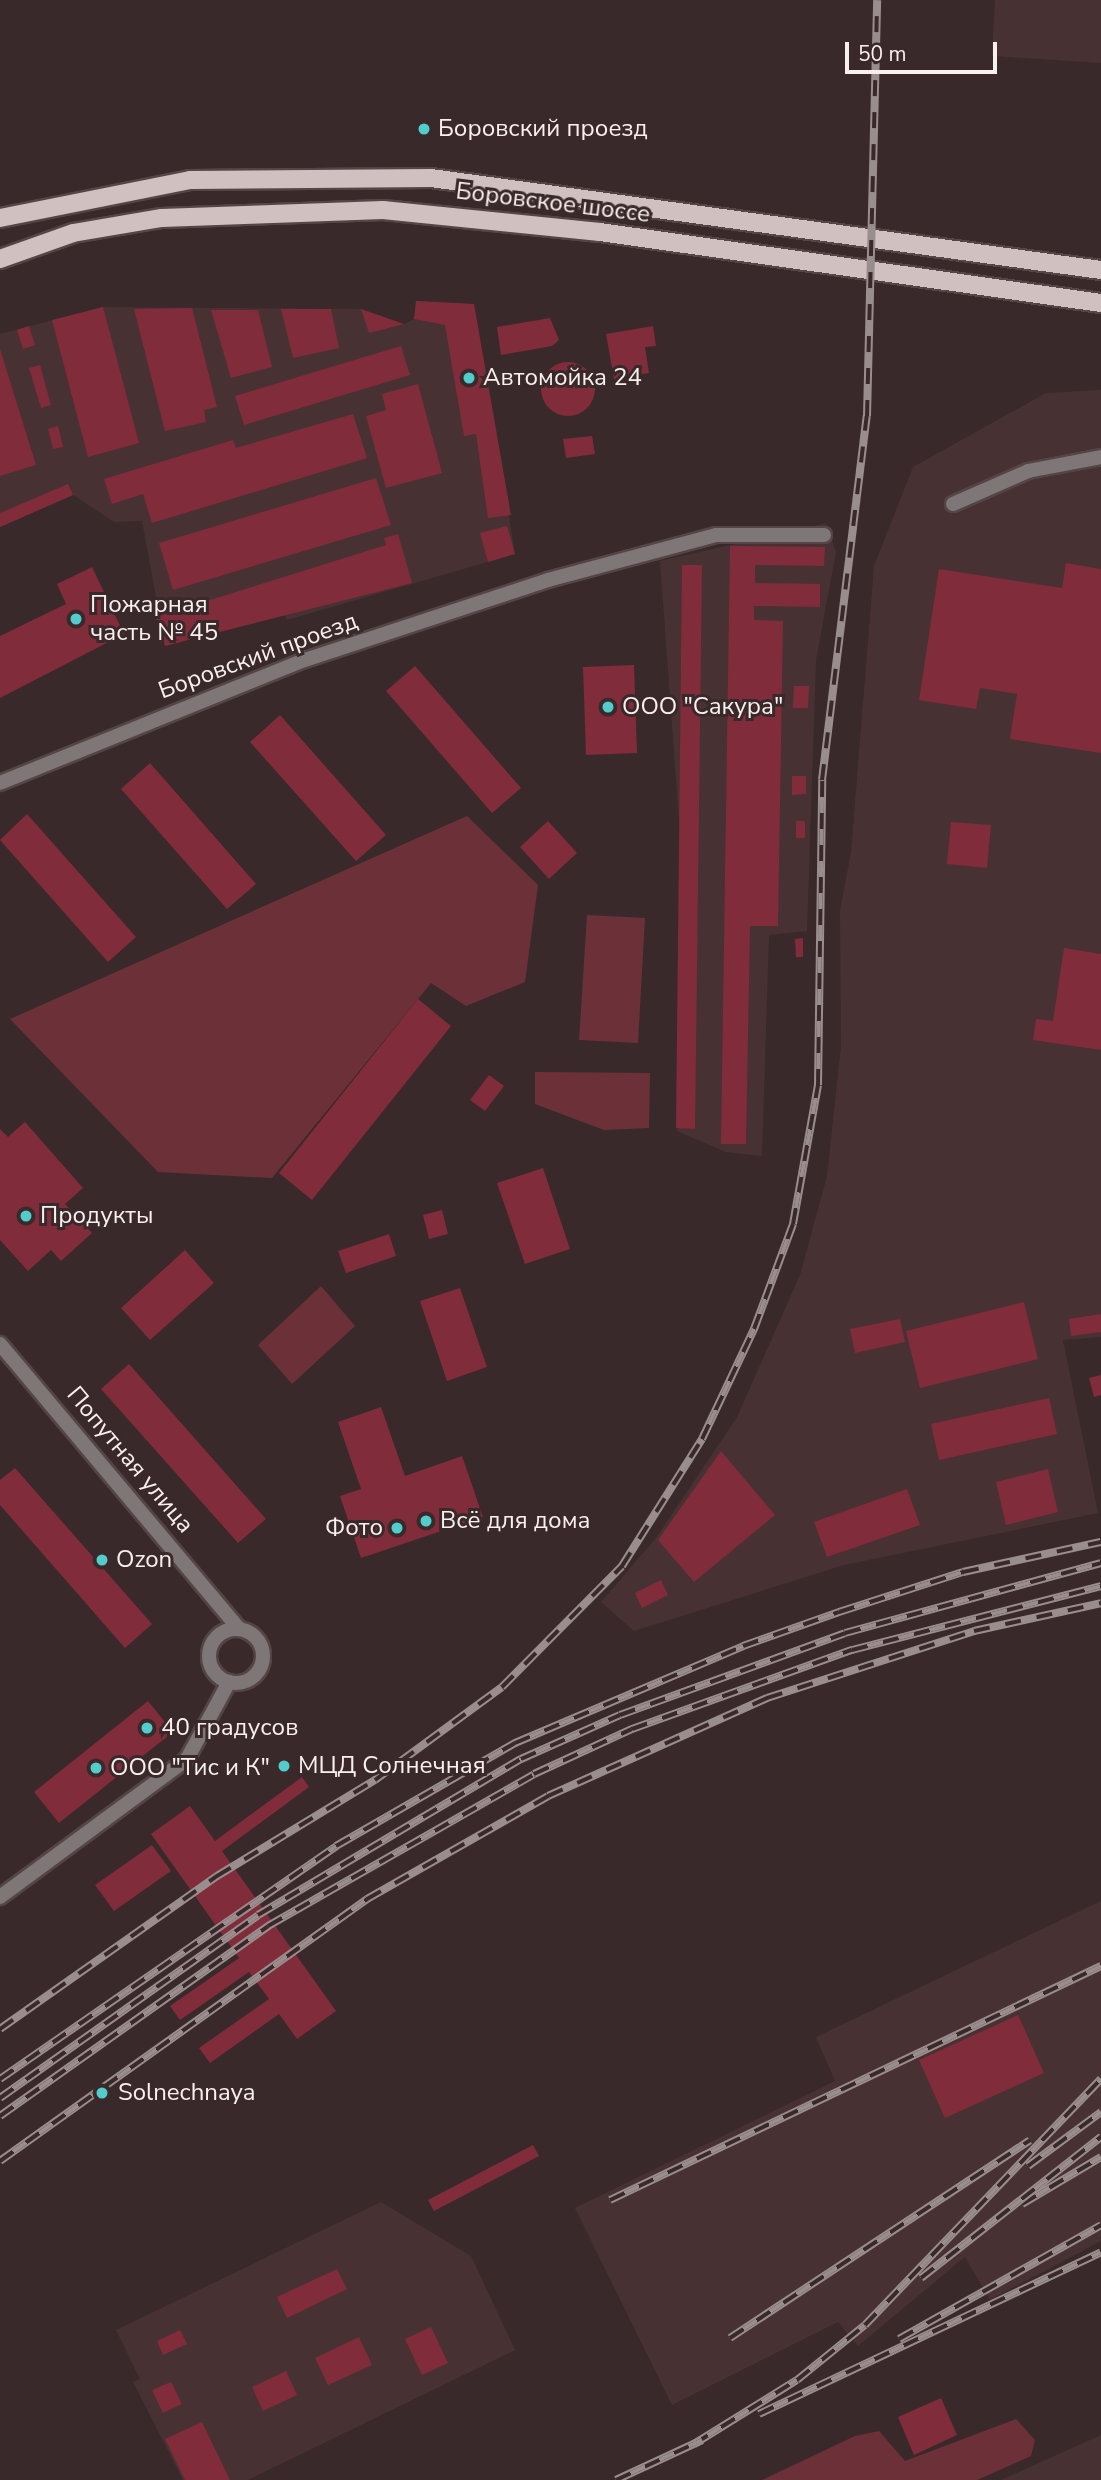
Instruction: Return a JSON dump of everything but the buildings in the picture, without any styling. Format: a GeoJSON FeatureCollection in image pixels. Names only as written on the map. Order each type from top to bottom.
{"type":"FeatureCollection","features":[{"type":"Feature","properties":{"kind":"main road","name":"Боровское шоссе"},"geometry":{"type":"LineString","coordinates":[[0,218],[190,180],[431,178],[1101,270]]}},
{"type":"Feature","properties":{"kind":"main road","name":"Боровское шоссе"},"geometry":{"type":"LineString","coordinates":[[0,259],[73,233],[162,218],[383,210],[600,232],[1101,303]]}},
{"type":"Feature","properties":{"kind":"street"},"geometry":{"type":"LineString","coordinates":[[953,504],[1028,471],[1101,457]]}},
{"type":"Feature","properties":{"kind":"street","name":"Боровский проезд"},"geometry":{"type":"LineString","coordinates":[[0,783],[305,660],[548,580],[716,536],[824,535]]}},
{"type":"Feature","properties":{"kind":"street","name":"Попутная улица"},"geometry":{"type":"LineString","coordinates":[[0,1344],[224,1606],[239,1629]]}},
{"type":"Feature","properties":{"kind":"street"},"geometry":{"type":"LineString","coordinates":[[224,1606],[214,1639],[211,1667],[229,1682]]}},
{"type":"Feature","properties":{"kind":"street"},"geometry":{"type":"LineString","coordinates":[[0,1897],[187,1759],[229,1682],[253,1677],[263,1658],[257,1639],[239,1629],[214,1639]]}},
{"type":"Feature","properties":{"kind":"shaded area"},"geometry":{"type":"Polygon","coordinates":[[[995,0],[1101,0],[1101,63],[992,56],[995,0]]]}},
{"type":"Feature","properties":{"kind":"shaded area"},"geometry":{"type":"Polygon","coordinates":[[[416,301],[474,304],[515,554],[287,620],[284,612],[165,646],[142,521],[114,522],[73,495],[0,527],[0,334],[103,307],[361,309],[404,324],[414,319],[416,301]]]}},
{"type":"Feature","properties":{"kind":"shaded area"},"geometry":{"type":"Polygon","coordinates":[[[1101,390],[1101,1337],[1063,1340],[1098,1513],[844,1565],[634,1631],[601,1602],[656,1538],[737,1417],[800,1275],[827,1176],[841,1046],[840,911],[851,852],[874,566],[913,467],[1046,393],[1101,390]]]}},
{"type":"Feature","properties":{"kind":"shaded area"},"geometry":{"type":"Polygon","coordinates":[[[826,523],[836,552],[816,660],[807,931],[769,935],[762,1156],[726,1152],[677,1131],[685,903],[660,561],[826,523]]]}},
{"type":"Feature","properties":{"kind":"shaded area"},"geometry":{"type":"Polygon","coordinates":[[[467,816],[538,885],[525,982],[466,1006],[431,983],[272,1178],[158,1172],[10,1019],[467,816]]]}},
{"type":"Feature","properties":{"kind":"shaded area"},"geometry":{"type":"Polygon","coordinates":[[[587,915],[645,918],[638,1043],[579,1040],[587,915]]]}},
{"type":"Feature","properties":{"kind":"shaded area"},"geometry":{"type":"Polygon","coordinates":[[[535,1072],[650,1073],[649,1128],[604,1130],[535,1104],[535,1072]]]}},
{"type":"Feature","properties":{"kind":"shaded area"},"geometry":{"type":"Polygon","coordinates":[[[321,1286],[355,1326],[292,1384],[258,1345],[321,1286]]]}},
{"type":"Feature","properties":{"kind":"shaded area"},"geometry":{"type":"Polygon","coordinates":[[[1101,1901],[1101,2241],[990,2300],[965,2257],[858,2346],[838,2322],[672,2405],[575,2208],[835,2081],[816,2037],[1101,1901]]]}},
{"type":"Feature","properties":{"kind":"shaded area"},"geometry":{"type":"Polygon","coordinates":[[[381,2202],[471,2256],[515,2350],[248,2480],[183,2480],[133,2382],[140,2379],[116,2330],[381,2202]]]}},
{"type":"Feature","properties":{"kind":"shaded area"},"geometry":{"type":"Polygon","coordinates":[[[1016,2419],[1035,2440],[1031,2456],[977,2480],[762,2480],[855,2436],[879,2431],[905,2461],[1016,2419]]]}},
{"type":"Feature","properties":{"kind":"shaded area"},"geometry":{"type":"Polygon","coordinates":[[[1101,2435],[1101,2480],[1001,2480],[1101,2435]]]}},
{"type":"Feature","properties":{"kind":"railway"},"geometry":{"type":"LineString","coordinates":[[0,2029],[217,1876],[375,1780],[502,1687],[622,1566],[702,1439],[754,1329],[793,1224],[818,1085],[822,780],[867,416],[877,0]]}},
{"type":"Feature","properties":{"kind":"railway"},"geometry":{"type":"LineString","coordinates":[[0,2079],[336,1846],[515,1743],[743,1646],[839,1612],[963,1572],[1101,1542]]}},
{"type":"Feature","properties":{"kind":"railway"},"geometry":{"type":"LineString","coordinates":[[0,2098],[258,1915],[521,1759],[620,1715],[845,1633],[1101,1563]]}},
{"type":"Feature","properties":{"kind":"railway"},"geometry":{"type":"LineString","coordinates":[[0,2116],[268,1926],[534,1774],[632,1729],[852,1650],[1101,1586]]}},
{"type":"Feature","properties":{"kind":"railway"},"geometry":{"type":"LineString","coordinates":[[0,2161],[367,1899],[548,1796],[767,1698],[974,1631],[1101,1603]]}},
{"type":"Feature","properties":{"kind":"railway"},"geometry":{"type":"LineString","coordinates":[[610,2200],[1101,1966]]}},
{"type":"Feature","properties":{"kind":"railway"},"geometry":{"type":"LineString","coordinates":[[694,2444],[797,2380],[865,2325],[1101,2079]]}},
{"type":"Feature","properties":{"kind":"railway"},"geometry":{"type":"LineString","coordinates":[[1028,2166],[1101,2112]]}},
{"type":"Feature","properties":{"kind":"railway"},"geometry":{"type":"LineString","coordinates":[[921,2278],[1101,2137]]}},
{"type":"Feature","properties":{"kind":"railway"},"geometry":{"type":"LineString","coordinates":[[730,2338],[1030,2140]]}},
{"type":"Feature","properties":{"kind":"railway"},"geometry":{"type":"LineString","coordinates":[[1022,2204],[1101,2157]]}},
{"type":"Feature","properties":{"kind":"railway"},"geometry":{"type":"LineString","coordinates":[[899,2339],[1101,2225]]}},
{"type":"Feature","properties":{"kind":"railway"},"geometry":{"type":"LineString","coordinates":[[759,2414],[1101,2252]]}},
{"type":"Feature","properties":{"kind":"railway"},"geometry":{"type":"LineString","coordinates":[[616,2480],[702,2440]]}},
{"type":"Feature","properties":{"kind":"place","name":"Боровский проезд"},"geometry":{"type":"Point","coordinates":[424,129]}},
{"type":"Feature","properties":{"kind":"place","name":"Автомойка 24"},"geometry":{"type":"Point","coordinates":[469,378]}},
{"type":"Feature","properties":{"kind":"place","name":"Пожарная часть № 45"},"geometry":{"type":"Point","coordinates":[76,619]}},
{"type":"Feature","properties":{"kind":"place","name":"ООО \"Сакура\""},"geometry":{"type":"Point","coordinates":[608,707]}},
{"type":"Feature","properties":{"kind":"place","name":"Продукты"},"geometry":{"type":"Point","coordinates":[26,1216]}},
{"type":"Feature","properties":{"kind":"place","name":"Всё для дома"},"geometry":{"type":"Point","coordinates":[426,1521]}},
{"type":"Feature","properties":{"kind":"place","name":"Фото"},"geometry":{"type":"Point","coordinates":[397,1528]}},
{"type":"Feature","properties":{"kind":"place","name":"Ozon"},"geometry":{"type":"Point","coordinates":[102,1560]}},
{"type":"Feature","properties":{"kind":"place","name":"40 градусов"},"geometry":{"type":"Point","coordinates":[147,1728]}},
{"type":"Feature","properties":{"kind":"place","name":"МЦД Солнечная"},"geometry":{"type":"Point","coordinates":[284,1766]}},
{"type":"Feature","properties":{"kind":"place","name":"ООО \"Тис и К\""},"geometry":{"type":"Point","coordinates":[96,1768]}},
{"type":"Feature","properties":{"kind":"place","name":"Solnechnaya"},"geometry":{"type":"Point","coordinates":[102,2093]}}]}
